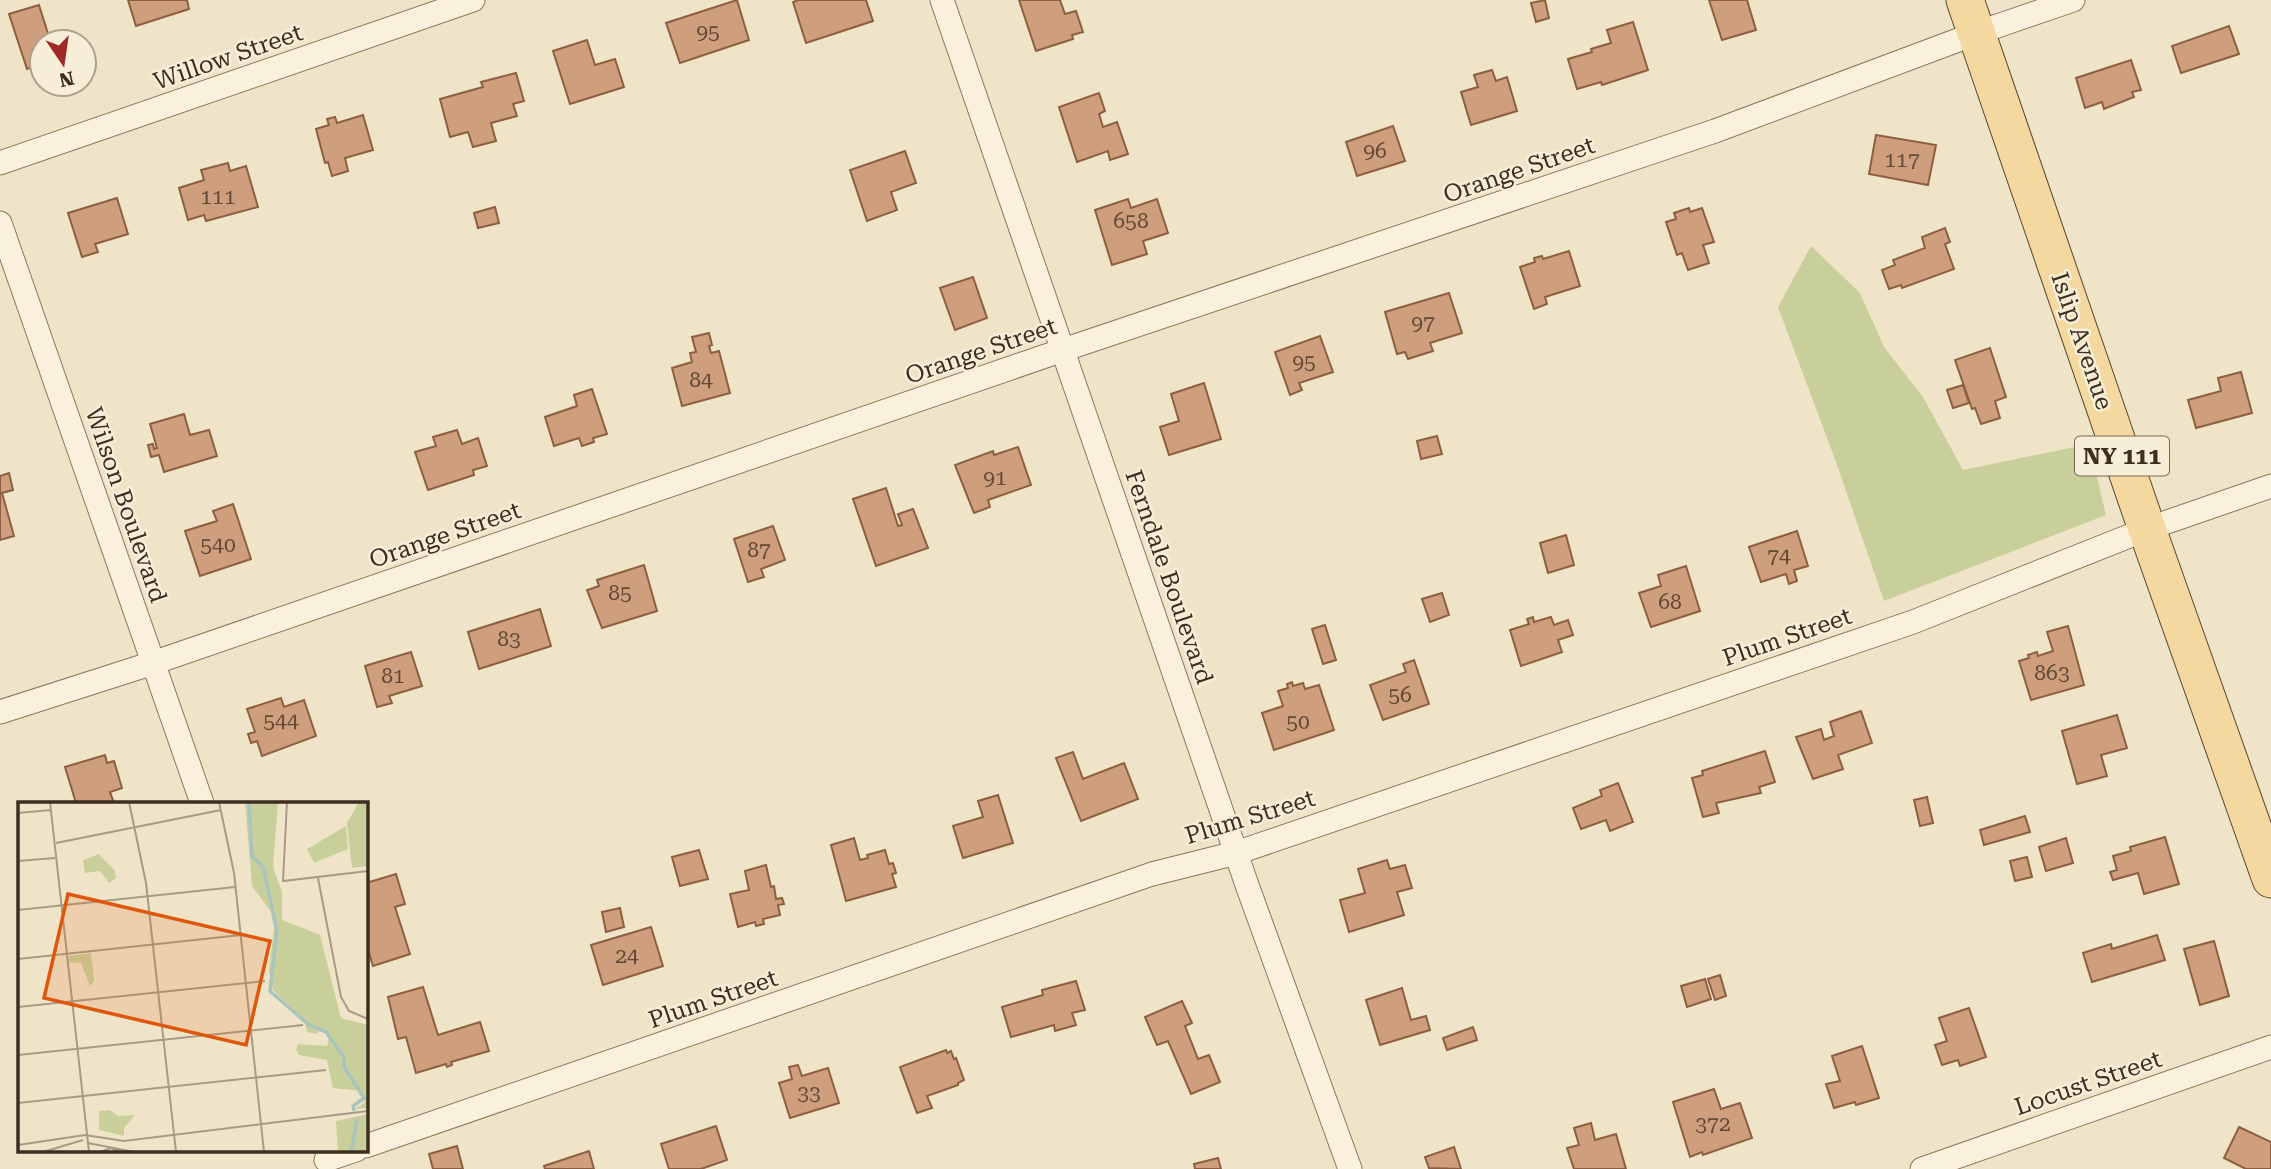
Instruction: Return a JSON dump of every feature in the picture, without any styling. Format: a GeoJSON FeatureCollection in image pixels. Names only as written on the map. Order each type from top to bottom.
{"type":"FeatureCollection","features":[{"type":"Feature","properties":{"kind":"main road","name":"Islip Avenue"},"geometry":{"type":"LineString","coordinates":[[1971,17],[2147,529],[2271,878]]}},
{"type":"Feature","properties":{"kind":"street","name":"Willow Street"},"geometry":{"type":"LineString","coordinates":[[0,163],[472,0]]}},
{"type":"Feature","properties":{"kind":"street","name":"Ferndale Boulevard"},"geometry":{"type":"LineString","coordinates":[[942,0],[1236,853],[1350,1169]]}},
{"type":"Feature","properties":{"kind":"street","name":"Orange Street"},"geometry":{"type":"LineString","coordinates":[[0,712],[153,663],[1063,350],[1716,131],[1971,17],[2073,0]]}},
{"type":"Feature","properties":{"kind":"street","name":"Wilson Boulevard"},"geometry":{"type":"LineString","coordinates":[[0,223],[202,802]]}},
{"type":"Feature","properties":{"kind":"street","name":"Plum Street"},"geometry":{"type":"LineString","coordinates":[[368,1145],[1152,874],[1236,853],[1913,622],[2147,529],[2271,486]]}},
{"type":"Feature","properties":{"kind":"street","name":"Locust Street"},"geometry":{"type":"LineString","coordinates":[[1922,1169],[2271,1047]]}},
{"type":"Feature","properties":{"kind":"street"},"geometry":{"type":"LineString","coordinates":[[326,1160],[350,1152]]}},
{"type":"Feature","properties":{"kind":"green space"},"geometry":{"type":"Polygon","coordinates":[[[1811,246],[1860,293],[1884,347],[1923,397],[1963,470],[2089,444],[2106,515],[1884,601],[1778,307],[1811,246]]]}},
{"type":"Feature","properties":{"kind":"building"},"geometry":{"type":"Polygon","coordinates":[[[128,0],[187,0],[189,9],[136,26],[128,0]]]}},
{"type":"Feature","properties":{"kind":"building"},"geometry":{"type":"Polygon","coordinates":[[[737,0],[749,40],[680,63],[666,23],[737,0]]]}},
{"type":"Feature","properties":{"kind":"building"},"geometry":{"type":"Polygon","coordinates":[[[866,0],[873,21],[806,43],[793,2],[866,0]]]}},
{"type":"Feature","properties":{"kind":"building"},"geometry":{"type":"Polygon","coordinates":[[[1019,0],[1060,0],[1065,14],[1076,11],[1083,32],[1072,35],[1073,39],[1036,51],[1019,0]]]}},
{"type":"Feature","properties":{"kind":"building"},"geometry":{"type":"Polygon","coordinates":[[[1545,0],[1549,18],[1536,22],[1531,3],[1545,0]]]}},
{"type":"Feature","properties":{"kind":"building"},"geometry":{"type":"Polygon","coordinates":[[[1709,0],[1747,0],[1756,30],[1722,40],[1709,0]]]}},
{"type":"Feature","properties":{"kind":"building"},"geometry":{"type":"Polygon","coordinates":[[[39,5],[46,28],[28,28],[28,69],[27,69],[9,14],[39,5]]]}},
{"type":"Feature","properties":{"kind":"building"},"geometry":{"type":"Polygon","coordinates":[[[1633,22],[1648,70],[1602,85],[1601,82],[1577,89],[1568,59],[1611,43],[1607,30],[1633,22]]]}},
{"type":"Feature","properties":{"kind":"building"},"geometry":{"type":"Polygon","coordinates":[[[2229,26],[2239,54],[2181,73],[2172,46],[2229,26]]]}},
{"type":"Feature","properties":{"kind":"building"},"geometry":{"type":"Polygon","coordinates":[[[587,40],[595,65],[615,59],[624,87],[570,104],[553,51],[587,40]]]}},
{"type":"Feature","properties":{"kind":"building"},"geometry":{"type":"Polygon","coordinates":[[[2131,60],[2141,90],[2132,92],[2134,97],[2104,109],[2102,102],[2085,108],[2076,78],[2131,60]]]}},
{"type":"Feature","properties":{"kind":"building"},"geometry":{"type":"Polygon","coordinates":[[[1492,70],[1496,81],[1507,77],[1517,111],[1471,125],[1461,92],[1478,87],[1474,75],[1492,70]]]}},
{"type":"Feature","properties":{"kind":"building"},"geometry":{"type":"Polygon","coordinates":[[[516,73],[524,101],[513,104],[517,116],[491,123],[496,141],[473,147],[468,132],[450,137],[440,99],[483,87],[481,82],[516,73]]]}},
{"type":"Feature","properties":{"kind":"building"},"geometry":{"type":"Polygon","coordinates":[[[1099,93],[1105,111],[1099,114],[1103,127],[1117,122],[1128,154],[1110,160],[1108,151],[1077,162],[1059,107],[1099,93]]]}},
{"type":"Feature","properties":{"kind":"building"},"geometry":{"type":"Polygon","coordinates":[[[363,115],[373,150],[345,158],[348,171],[332,176],[328,162],[325,163],[316,129],[329,125],[327,119],[335,117],[337,123],[363,115]]]}},
{"type":"Feature","properties":{"kind":"building"},"geometry":{"type":"Polygon","coordinates":[[[1393,126],[1405,161],[1357,176],[1346,142],[1393,126]]]}},
{"type":"Feature","properties":{"kind":"building"},"geometry":{"type":"Polygon","coordinates":[[[1876,135],[1936,145],[1928,185],[1869,174],[1876,135]]]}},
{"type":"Feature","properties":{"kind":"building"},"geometry":{"type":"Polygon","coordinates":[[[905,151],[916,183],[891,192],[897,210],[867,221],[850,170],[905,151]]]}},
{"type":"Feature","properties":{"kind":"building"},"geometry":{"type":"Polygon","coordinates":[[[228,163],[230,171],[246,166],[258,207],[206,221],[204,215],[188,220],[179,188],[204,180],[201,170],[228,163]]]}},
{"type":"Feature","properties":{"kind":"building"},"geometry":{"type":"Polygon","coordinates":[[[117,198],[128,234],[95,244],[98,252],[82,257],[68,213],[117,198]]]}},
{"type":"Feature","properties":{"kind":"building"},"geometry":{"type":"Polygon","coordinates":[[[1128,199],[1131,208],[1157,199],[1168,233],[1143,241],[1147,254],[1112,265],[1095,210],[1128,199]]]}},
{"type":"Feature","properties":{"kind":"building"},"geometry":{"type":"Polygon","coordinates":[[[495,207],[499,223],[478,228],[474,213],[495,207]]]}},
{"type":"Feature","properties":{"kind":"building"},"geometry":{"type":"Polygon","coordinates":[[[1689,208],[1690,212],[1702,208],[1714,242],[1703,245],[1709,263],[1688,270],[1682,253],[1677,255],[1666,222],[1676,219],[1674,213],[1689,208]]]}},
{"type":"Feature","properties":{"kind":"building"},"geometry":{"type":"Polygon","coordinates":[[[1945,228],[1950,242],[1945,244],[1954,269],[1902,288],[1901,285],[1889,289],[1882,270],[1895,265],[1893,260],[1925,248],[1922,237],[1945,228]]]}},
{"type":"Feature","properties":{"kind":"building"},"geometry":{"type":"Polygon","coordinates":[[[1569,251],[1580,286],[1545,297],[1547,304],[1534,309],[1520,267],[1535,262],[1534,258],[1542,256],[1543,259],[1569,251]]]}},
{"type":"Feature","properties":{"kind":"building"},"geometry":{"type":"Polygon","coordinates":[[[973,277],[987,318],[955,330],[940,288],[973,277]]]}},
{"type":"Feature","properties":{"kind":"building"},"geometry":{"type":"Polygon","coordinates":[[[1449,293],[1462,333],[1430,343],[1433,351],[1408,359],[1405,352],[1397,354],[1385,312],[1449,293]]]}},
{"type":"Feature","properties":{"kind":"building"},"geometry":{"type":"Polygon","coordinates":[[[709,333],[711,353],[719,351],[730,393],[682,406],[672,368],[692,362],[690,353],[696,352],[692,337],[709,333]]]}},
{"type":"Feature","properties":{"kind":"building"},"geometry":{"type":"Polygon","coordinates":[[[1320,336],[1333,372],[1299,383],[1302,390],[1290,395],[1275,352],[1320,336]]]}},
{"type":"Feature","properties":{"kind":"building"},"geometry":{"type":"Polygon","coordinates":[[[1990,348],[2006,397],[1995,401],[2000,418],[1981,424],[1975,408],[1972,409],[1955,360],[1990,348]]]}},
{"type":"Feature","properties":{"kind":"building"},"geometry":{"type":"Polygon","coordinates":[[[2241,372],[2252,413],[2196,428],[2188,400],[2221,391],[2218,378],[2241,372]]]}},
{"type":"Feature","properties":{"kind":"building"},"geometry":{"type":"Polygon","coordinates":[[[1204,383],[1221,439],[1169,455],[1160,427],[1179,421],[1171,394],[1204,383]]]}},
{"type":"Feature","properties":{"kind":"building"},"geometry":{"type":"Polygon","coordinates":[[[1963,385],[1969,403],[1953,408],[1947,390],[1963,385]]]}},
{"type":"Feature","properties":{"kind":"building"},"geometry":{"type":"Polygon","coordinates":[[[592,389],[607,434],[593,438],[594,442],[582,446],[579,438],[554,446],[545,417],[577,406],[574,395],[592,389]]]}},
{"type":"Feature","properties":{"kind":"building"},"geometry":{"type":"Polygon","coordinates":[[[184,414],[190,435],[209,430],[217,456],[164,472],[159,455],[151,457],[148,445],[153,444],[154,449],[157,448],[150,424],[184,414]]]}},
{"type":"Feature","properties":{"kind":"building"},"geometry":{"type":"Polygon","coordinates":[[[457,430],[462,444],[478,438],[487,466],[473,470],[474,475],[428,490],[415,452],[436,446],[433,437],[457,430]]]}},
{"type":"Feature","properties":{"kind":"building"},"geometry":{"type":"Polygon","coordinates":[[[1437,436],[1442,454],[1421,459],[1417,441],[1437,436]]]}},
{"type":"Feature","properties":{"kind":"building"},"geometry":{"type":"Polygon","coordinates":[[[1018,447],[1031,485],[988,500],[990,507],[974,513],[955,465],[993,451],[994,455],[1018,447]]]}},
{"type":"Feature","properties":{"kind":"building"},"geometry":{"type":"Polygon","coordinates":[[[9,473],[13,490],[2,493],[14,536],[0,540],[0,476],[9,473]]]}},
{"type":"Feature","properties":{"kind":"building"},"geometry":{"type":"Polygon","coordinates":[[[886,488],[898,526],[902,525],[898,514],[913,509],[928,548],[876,566],[853,499],[886,488]]]}},
{"type":"Feature","properties":{"kind":"building"},"geometry":{"type":"Polygon","coordinates":[[[233,504],[251,559],[200,576],[185,531],[217,521],[213,511],[233,504]]]}},
{"type":"Feature","properties":{"kind":"building"},"geometry":{"type":"Polygon","coordinates":[[[773,526],[785,560],[761,569],[764,577],[748,582],[734,539],[773,526]]]}},
{"type":"Feature","properties":{"kind":"building"},"geometry":{"type":"Polygon","coordinates":[[[1797,531],[1808,566],[1794,570],[1797,581],[1789,584],[1786,574],[1761,582],[1749,547],[1797,531]]]}},
{"type":"Feature","properties":{"kind":"building"},"geometry":{"type":"Polygon","coordinates":[[[1566,535],[1574,565],[1548,573],[1540,543],[1566,535]]]}},
{"type":"Feature","properties":{"kind":"building"},"geometry":{"type":"Polygon","coordinates":[[[644,565],[657,611],[602,628],[587,590],[599,586],[597,580],[644,565]]]}},
{"type":"Feature","properties":{"kind":"building"},"geometry":{"type":"Polygon","coordinates":[[[1686,566],[1700,611],[1651,627],[1639,593],[1661,586],[1658,575],[1686,566]]]}},
{"type":"Feature","properties":{"kind":"building"},"geometry":{"type":"Polygon","coordinates":[[[1442,593],[1449,615],[1430,622],[1422,599],[1442,593]]]}},
{"type":"Feature","properties":{"kind":"building"},"geometry":{"type":"Polygon","coordinates":[[[540,609],[551,646],[479,669],[468,632],[540,609]]]}},
{"type":"Feature","properties":{"kind":"building"},"geometry":{"type":"Polygon","coordinates":[[[1533,617],[1534,622],[1551,617],[1554,625],[1568,620],[1573,635],[1558,640],[1562,652],[1521,666],[1510,630],[1529,624],[1527,619],[1533,617]]]}},
{"type":"Feature","properties":{"kind":"building"},"geometry":{"type":"Polygon","coordinates":[[[1325,625],[1336,660],[1323,664],[1312,629],[1325,625]]]}},
{"type":"Feature","properties":{"kind":"building"},"geometry":{"type":"Polygon","coordinates":[[[2068,626],[2084,685],[2031,700],[2019,661],[2037,652],[2038,656],[2053,651],[2047,632],[2068,626]]]}},
{"type":"Feature","properties":{"kind":"building"},"geometry":{"type":"Polygon","coordinates":[[[411,652],[422,686],[389,696],[392,703],[377,707],[365,666],[411,652]]]}},
{"type":"Feature","properties":{"kind":"building"},"geometry":{"type":"Polygon","coordinates":[[[1414,660],[1429,704],[1383,720],[1370,685],[1406,672],[1403,664],[1414,660]]]}},
{"type":"Feature","properties":{"kind":"building"},"geometry":{"type":"Polygon","coordinates":[[[1292,682],[1293,686],[1303,683],[1305,689],[1319,685],[1334,730],[1274,750],[1262,713],[1283,706],[1278,691],[1288,688],[1287,684],[1292,682]]]}},
{"type":"Feature","properties":{"kind":"building"},"geometry":{"type":"Polygon","coordinates":[[[281,698],[284,707],[304,700],[316,736],[262,756],[257,741],[251,743],[248,734],[255,732],[247,709],[281,698]]]}},
{"type":"Feature","properties":{"kind":"building"},"geometry":{"type":"Polygon","coordinates":[[[1861,711],[1872,743],[1838,755],[1843,769],[1813,779],[1796,737],[1821,729],[1824,740],[1834,736],[1830,722],[1861,711]]]}},
{"type":"Feature","properties":{"kind":"building"},"geometry":{"type":"Polygon","coordinates":[[[2117,715],[2127,748],[2101,755],[2107,776],[2077,784],[2062,731],[2117,715]]]}},
{"type":"Feature","properties":{"kind":"building"},"geometry":{"type":"Polygon","coordinates":[[[1765,751],[1775,782],[1759,787],[1761,793],[1716,803],[1719,813],[1703,817],[1692,778],[1703,775],[1702,771],[1765,751]]]}},
{"type":"Feature","properties":{"kind":"building"},"geometry":{"type":"Polygon","coordinates":[[[1073,752],[1083,779],[1124,763],[1138,799],[1081,821],[1056,758],[1073,752]]]}},
{"type":"Feature","properties":{"kind":"building"},"geometry":{"type":"Polygon","coordinates":[[[105,755],[107,763],[114,761],[122,788],[110,792],[114,802],[76,802],[65,767],[105,755]]]}},
{"type":"Feature","properties":{"kind":"building"},"geometry":{"type":"Polygon","coordinates":[[[1618,783],[1633,822],[1610,831],[1606,820],[1581,829],[1573,808],[1602,796],[1600,790],[1618,783]]]}},
{"type":"Feature","properties":{"kind":"building"},"geometry":{"type":"Polygon","coordinates":[[[998,795],[1013,843],[963,858],[953,826],[983,817],[978,801],[998,795]]]}},
{"type":"Feature","properties":{"kind":"building"},"geometry":{"type":"Polygon","coordinates":[[[1927,797],[1933,823],[1920,826],[1914,800],[1927,797]]]}},
{"type":"Feature","properties":{"kind":"building"},"geometry":{"type":"Polygon","coordinates":[[[2025,816],[2030,832],[1984,845],[1980,830],[2025,816]]]}},
{"type":"Feature","properties":{"kind":"building"},"geometry":{"type":"Polygon","coordinates":[[[2165,837],[2179,884],[2144,894],[2138,873],[2113,880],[2110,872],[2117,870],[2113,856],[2131,851],[2130,847],[2165,837]]]}},
{"type":"Feature","properties":{"kind":"building"},"geometry":{"type":"Polygon","coordinates":[[[854,838],[860,860],[885,850],[889,864],[893,863],[896,873],[892,874],[896,887],[846,901],[831,845],[854,838]]]}},
{"type":"Feature","properties":{"kind":"building"},"geometry":{"type":"Polygon","coordinates":[[[2066,838],[2073,863],[2046,871],[2039,847],[2066,838]]]}},
{"type":"Feature","properties":{"kind":"building"},"geometry":{"type":"Polygon","coordinates":[[[699,850],[708,879],[680,886],[672,857],[699,850]]]}},
{"type":"Feature","properties":{"kind":"building"},"geometry":{"type":"Polygon","coordinates":[[[2027,857],[2032,877],[2015,881],[2010,861],[2027,857]]]}},
{"type":"Feature","properties":{"kind":"building"},"geometry":{"type":"Polygon","coordinates":[[[1387,860],[1390,869],[1405,865],[1412,888],[1397,892],[1404,915],[1349,932],[1340,900],[1365,893],[1358,869],[1387,860]]]}},
{"type":"Feature","properties":{"kind":"building"},"geometry":{"type":"Polygon","coordinates":[[[766,865],[776,899],[782,898],[784,904],[778,905],[780,915],[763,919],[764,924],[756,926],[755,922],[738,927],[730,894],[749,890],[745,871],[766,865]]]}},
{"type":"Feature","properties":{"kind":"building"},"geometry":{"type":"Polygon","coordinates":[[[396,874],[405,904],[395,907],[410,954],[373,966],[368,950],[368,882],[396,874]]]}},
{"type":"Feature","properties":{"kind":"building"},"geometry":{"type":"Polygon","coordinates":[[[620,908],[624,927],[606,932],[602,912],[620,908]]]}},
{"type":"Feature","properties":{"kind":"building"},"geometry":{"type":"Polygon","coordinates":[[[651,927],[663,966],[603,985],[591,945],[651,927]]]}},
{"type":"Feature","properties":{"kind":"building"},"geometry":{"type":"Polygon","coordinates":[[[2157,935],[2165,960],[2092,982],[2083,953],[2111,944],[2112,949],[2157,935]]]}},
{"type":"Feature","properties":{"kind":"building"},"geometry":{"type":"Polygon","coordinates":[[[2214,941],[2229,996],[2200,1005],[2184,949],[2214,941]]]}},
{"type":"Feature","properties":{"kind":"building"},"geometry":{"type":"Polygon","coordinates":[[[1720,975],[1726,996],[1715,1000],[1708,979],[1720,975]]]}},
{"type":"Feature","properties":{"kind":"building"},"geometry":{"type":"Polygon","coordinates":[[[1705,979],[1711,999],[1687,1007],[1681,986],[1705,979]]]}},
{"type":"Feature","properties":{"kind":"building"},"geometry":{"type":"Polygon","coordinates":[[[1076,981],[1085,1010],[1072,1013],[1076,1025],[1055,1031],[1054,1025],[1011,1037],[1002,1007],[1043,995],[1042,990],[1076,981]]]}},
{"type":"Feature","properties":{"kind":"building"},"geometry":{"type":"Polygon","coordinates":[[[423,987],[438,1035],[480,1022],[489,1051],[451,1062],[452,1065],[447,1067],[446,1064],[416,1073],[406,1037],[398,1039],[388,997],[423,987]]]}},
{"type":"Feature","properties":{"kind":"building"},"geometry":{"type":"Polygon","coordinates":[[[1402,988],[1411,1020],[1426,1016],[1430,1030],[1380,1045],[1366,1000],[1402,988]]]}},
{"type":"Feature","properties":{"kind":"building"},"geometry":{"type":"Polygon","coordinates":[[[1182,1001],[1192,1023],[1185,1026],[1198,1059],[1209,1055],[1220,1082],[1191,1094],[1168,1041],[1157,1045],[1145,1017],[1182,1001]]]}},
{"type":"Feature","properties":{"kind":"building"},"geometry":{"type":"Polygon","coordinates":[[[1969,1008],[1986,1057],[1960,1066],[1958,1060],[1942,1065],[1935,1045],[1947,1041],[1939,1018],[1969,1008]]]}},
{"type":"Feature","properties":{"kind":"building"},"geometry":{"type":"Polygon","coordinates":[[[1473,1027],[1477,1040],[1447,1050],[1443,1038],[1473,1027]]]}},
{"type":"Feature","properties":{"kind":"building"},"geometry":{"type":"Polygon","coordinates":[[[1862,1046],[1879,1098],[1834,1108],[1826,1084],[1840,1081],[1832,1056],[1862,1046]]]}},
{"type":"Feature","properties":{"kind":"building"},"geometry":{"type":"Polygon","coordinates":[[[946,1050],[947,1053],[951,1051],[954,1059],[956,1058],[964,1080],[958,1085],[927,1096],[932,1108],[917,1113],[900,1067],[946,1050]]]}},
{"type":"Feature","properties":{"kind":"building"},"geometry":{"type":"Polygon","coordinates":[[[798,1065],[802,1076],[828,1068],[839,1103],[790,1118],[779,1083],[792,1079],[789,1067],[798,1065]]]}},
{"type":"Feature","properties":{"kind":"building"},"geometry":{"type":"Polygon","coordinates":[[[1714,1089],[1721,1109],[1740,1103],[1752,1138],[1690,1157],[1673,1102],[1714,1089]]]}},
{"type":"Feature","properties":{"kind":"building"},"geometry":{"type":"Polygon","coordinates":[[[1591,1123],[1595,1140],[1616,1134],[1626,1169],[1574,1169],[1567,1148],[1579,1145],[1574,1128],[1591,1123]]]}},
{"type":"Feature","properties":{"kind":"building"},"geometry":{"type":"Polygon","coordinates":[[[716,1126],[727,1160],[701,1169],[669,1169],[661,1144],[716,1126]]]}},
{"type":"Feature","properties":{"kind":"building"},"geometry":{"type":"Polygon","coordinates":[[[2239,1127],[2271,1142],[2271,1169],[2246,1169],[2224,1158],[2239,1127]]]}},
{"type":"Feature","properties":{"kind":"building"},"geometry":{"type":"Polygon","coordinates":[[[457,1146],[463,1169],[433,1169],[429,1154],[457,1146]]]}},
{"type":"Feature","properties":{"kind":"building"},"geometry":{"type":"Polygon","coordinates":[[[1454,1147],[1461,1169],[1429,1168],[1425,1157],[1454,1147]]]}},
{"type":"Feature","properties":{"kind":"building"},"geometry":{"type":"Polygon","coordinates":[[[589,1151],[594,1169],[545,1169],[544,1166],[589,1151]]]}},
{"type":"Feature","properties":{"kind":"building"},"geometry":{"type":"Polygon","coordinates":[[[1218,1158],[1221,1169],[1195,1169],[1194,1164],[1218,1158]]]}}]}
